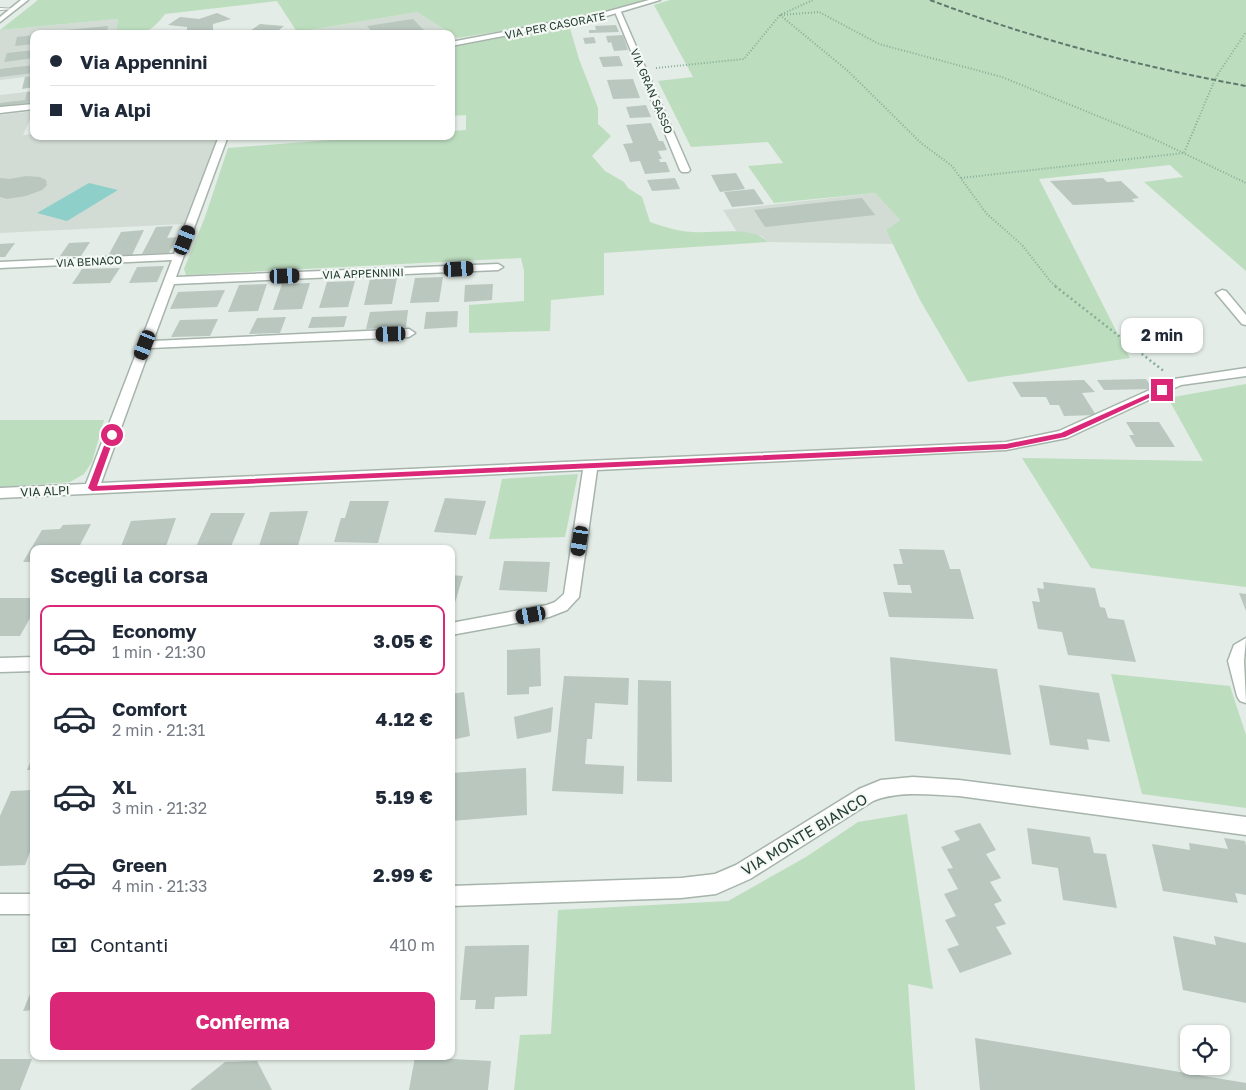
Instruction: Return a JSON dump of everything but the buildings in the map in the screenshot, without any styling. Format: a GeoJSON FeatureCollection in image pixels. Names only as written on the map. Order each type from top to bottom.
{"type":"FeatureCollection","features":[{"type":"Feature","properties":{"kind":"street"},"geometry":{"type":"LineString","coordinates":[[0,20],[25,0]]}},
{"type":"Feature","properties":{"kind":"street","name":"VIA PER CASORATE"},"geometry":{"type":"LineString","coordinates":[[455,43],[618,12],[657,0]]}},
{"type":"Feature","properties":{"kind":"street","name":"VIA GRAN SASSO"},"geometry":{"type":"LineString","coordinates":[[618,12],[685,170]]}},
{"type":"Feature","properties":{"kind":"street"},"geometry":{"type":"LineString","coordinates":[[0,110],[30,106]]}},
{"type":"Feature","properties":{"kind":"street"},"geometry":{"type":"LineString","coordinates":[[92,488],[222,140]]}},
{"type":"Feature","properties":{"kind":"street","name":"VIA BENACO"},"geometry":{"type":"LineString","coordinates":[[0,266],[178,257]]}},
{"type":"Feature","properties":{"kind":"street","name":"VIA APPENNINI"},"geometry":{"type":"LineString","coordinates":[[169,281],[498,267]]}},
{"type":"Feature","properties":{"kind":"street"},"geometry":{"type":"LineString","coordinates":[[1222,293],[1246,322]]}},
{"type":"Feature","properties":{"kind":"street"},"geometry":{"type":"LineString","coordinates":[[145,345],[410,333]]}},
{"type":"Feature","properties":{"kind":"street","name":"VIA ALPI"},"geometry":{"type":"LineString","coordinates":[[0,493],[1006,446],[1062,435],[1178,382],[1246,372]]}},
{"type":"Feature","properties":{"kind":"street"},"geometry":{"type":"LineString","coordinates":[[455,628],[550,611],[561,606],[571,597],[592,466]]}},
{"type":"Feature","properties":{"kind":"street"},"geometry":{"type":"LineString","coordinates":[[1246,645],[1238,650],[1235,657],[1246,696]]}},
{"type":"Feature","properties":{"kind":"street"},"geometry":{"type":"LineString","coordinates":[[0,665],[30,664]]}},
{"type":"Feature","properties":{"kind":"street","name":"VIA MONTE BIANCO"},"geometry":{"type":"LineString","coordinates":[[455,896],[682,888],[716,884],[743,872],[866,795],[893,786],[928,785],[959,788],[1246,826]]}},
{"type":"Feature","properties":{"kind":"street"},"geometry":{"type":"LineString","coordinates":[[0,904],[30,904]]}},
{"type":"Feature","properties":{"kind":"lane"},"geometry":{"type":"LineString","coordinates":[[0,9],[14,9]]}},
{"type":"Feature","properties":{"kind":"path"},"geometry":{"type":"LineString","coordinates":[[643,70],[744,59],[780,15],[813,0]]}},
{"type":"Feature","properties":{"kind":"path"},"geometry":{"type":"LineString","coordinates":[[780,15],[819,12],[879,44],[1002,77],[1154,139],[1246,183]]}},
{"type":"Feature","properties":{"kind":"path"},"geometry":{"type":"LineString","coordinates":[[780,15],[848,71],[921,143],[952,166],[986,213],[1022,245],[1051,282],[1178,382]]}},
{"type":"Feature","properties":{"kind":"path"},"geometry":{"type":"LineString","coordinates":[[1184,153],[1218,74],[1246,32]]}},
{"type":"Feature","properties":{"kind":"path"},"geometry":{"type":"LineString","coordinates":[[961,178],[1184,153]]}},
{"type":"Feature","properties":{"kind":"shaded area"},"geometry":{"type":"Polygon","coordinates":[[[417,12],[445,30],[309,30],[417,12]]]}},
{"type":"Feature","properties":{"kind":"shaded area"},"geometry":{"type":"Polygon","coordinates":[[[118,19],[117,30],[30,30],[30,76],[0,80],[0,30],[118,19]]]}},
{"type":"Feature","properties":{"kind":"shaded area"},"geometry":{"type":"Polygon","coordinates":[[[30,91],[30,103],[0,107],[0,95],[30,91]]]}},
{"type":"Feature","properties":{"kind":"shaded area"},"geometry":{"type":"Polygon","coordinates":[[[30,111],[30,120],[23,135],[30,134],[30,140],[216,140],[184,224],[0,233],[0,115],[30,111]]]}},
{"type":"Feature","properties":{"kind":"shaded area"},"geometry":{"type":"Polygon","coordinates":[[[875,193],[900,220],[886,230],[893,244],[768,242],[762,236],[737,232],[723,210],[875,193]]]}},
{"type":"Feature","properties":{"kind":"green space"},"geometry":{"type":"Polygon","coordinates":[[[38,0],[648,0],[579,18],[458,38],[455,36],[455,30],[445,30],[417,12],[309,30],[296,30],[277,1],[165,14],[149,30],[117,30],[118,19],[0,30],[38,0]]]}},
{"type":"Feature","properties":{"kind":"green space"},"geometry":{"type":"Polygon","coordinates":[[[670,0],[1246,0],[1246,271],[1144,182],[1183,177],[1170,165],[1039,179],[1130,358],[968,382],[920,300],[886,230],[900,220],[875,193],[774,203],[748,166],[783,163],[768,142],[691,147],[658,81],[693,77],[654,5],[670,0]]]}},
{"type":"Feature","properties":{"kind":"green space"},"geometry":{"type":"Polygon","coordinates":[[[569,25],[579,59],[598,108],[598,124],[611,136],[592,156],[605,171],[624,182],[628,188],[642,197],[650,222],[686,231],[743,232],[761,237],[768,242],[604,253],[604,295],[551,300],[550,331],[469,333],[469,305],[524,301],[524,271],[521,258],[186,275],[184,269],[205,217],[228,148],[331,140],[455,140],[455,131],[466,130],[466,115],[455,116],[455,46],[569,25]]]}},
{"type":"Feature","properties":{"kind":"green space"},"geometry":{"type":"Polygon","coordinates":[[[1246,384],[1246,587],[1091,568],[1022,458],[1203,461],[1168,398],[1246,384]]]}},
{"type":"Feature","properties":{"kind":"green space"},"geometry":{"type":"Polygon","coordinates":[[[0,420],[104,420],[92,462],[84,474],[70,482],[0,487],[0,420]]]}},
{"type":"Feature","properties":{"kind":"green space"},"geometry":{"type":"Polygon","coordinates":[[[578,474],[565,537],[489,539],[502,479],[578,474]]]}},
{"type":"Feature","properties":{"kind":"green space"},"geometry":{"type":"Polygon","coordinates":[[[1111,674],[1230,686],[1246,735],[1246,808],[1142,794],[1111,674]]]}},
{"type":"Feature","properties":{"kind":"green space"},"geometry":{"type":"Polygon","coordinates":[[[907,814],[933,989],[908,984],[915,1090],[514,1090],[520,1035],[551,1034],[558,910],[728,901],[806,857],[858,822],[907,814]]]}},
{"type":"Feature","properties":{"kind":"water"},"geometry":{"type":"Polygon","coordinates":[[[89,183],[118,190],[67,221],[37,213],[89,183]]]}},
{"type":"Feature","properties":{"kind":"railway"},"geometry":{"type":"LineString","coordinates":[[930,0],[1008,27],[1086,50],[1166,70],[1246,86]]}},
{"type":"Feature","properties":{"kind":"route"},"geometry":{"type":"LineString","coordinates":[[112,435],[92,488],[1006,446],[1062,435],[1162,390]]}}]}
